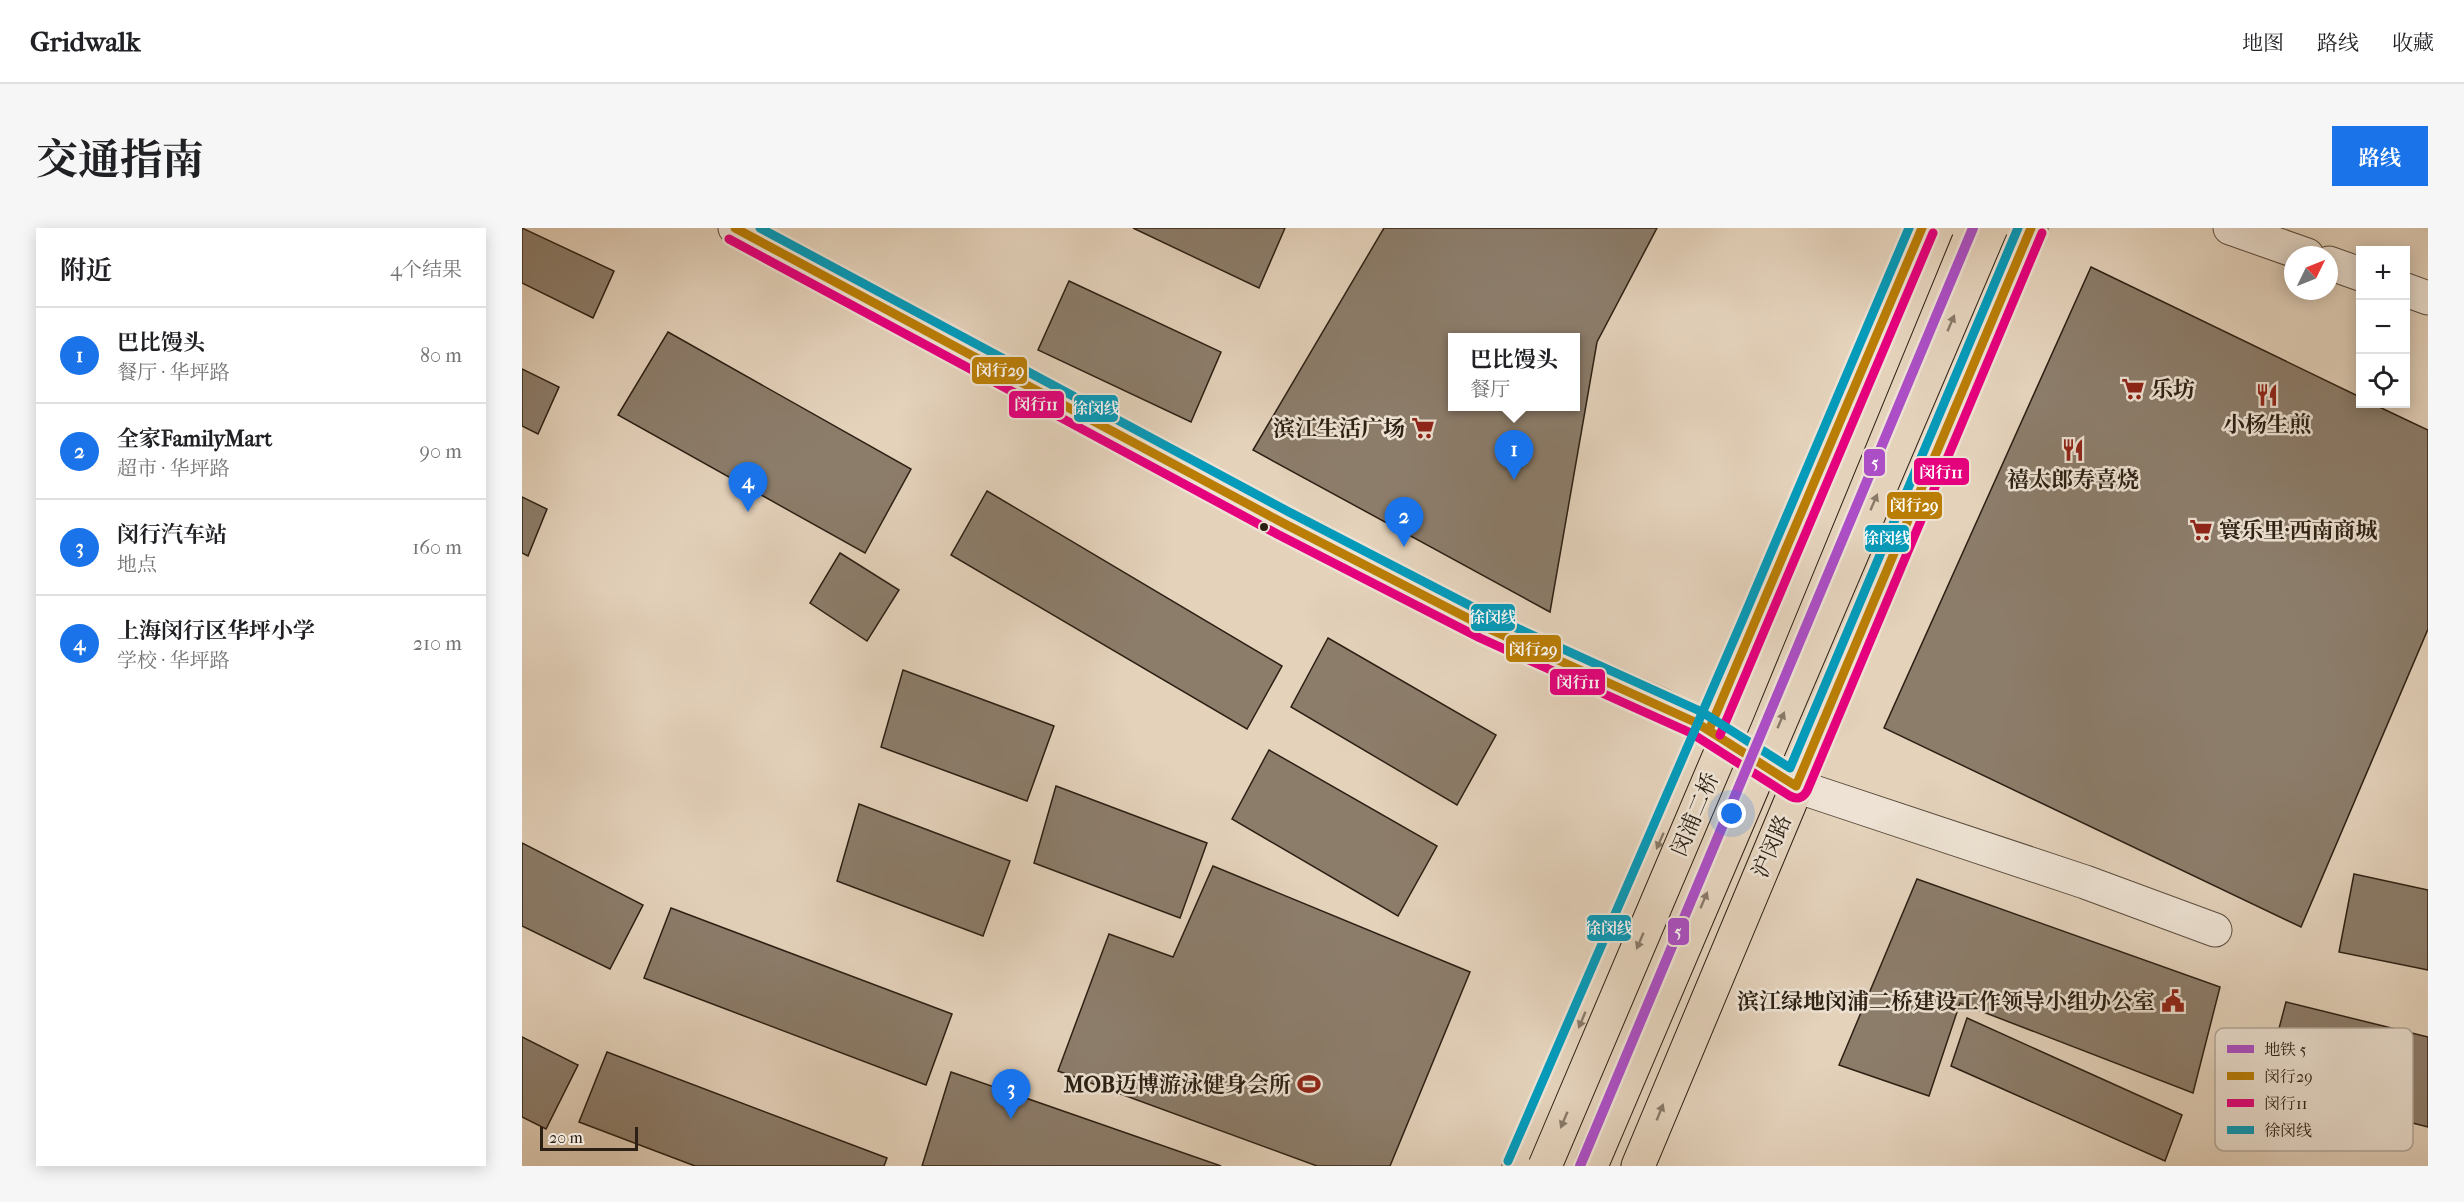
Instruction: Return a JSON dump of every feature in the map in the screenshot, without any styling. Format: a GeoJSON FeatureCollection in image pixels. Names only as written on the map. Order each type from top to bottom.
{"type":"FeatureCollection","features":[{"type":"Feature","properties":{"kind":"main road"},"geometry":{"type":"LineString","coordinates":[[1519,1166],[1922,228]]}},
{"type":"Feature","properties":{"kind":"main road","name":"闵浦二桥"},"geometry":{"type":"LineString","coordinates":[[1545,1166],[1737,714],[1937,228]]}},
{"type":"Feature","properties":{"kind":"main road","name":"闵浦二桥"},"geometry":{"type":"LineString","coordinates":[[1591,1166],[1991,228]]}},
{"type":"Feature","properties":{"kind":"main road","name":"沪闵路"},"geometry":{"type":"LineString","coordinates":[[1638,1166],[2031,228]]}},
{"type":"Feature","properties":{"kind":"street"},"geometry":{"type":"LineString","coordinates":[[735,228],[1347,556],[1485,627],[1659,704],[1708,730],[1796,786],[2085,882],[2215,930]]}},
{"type":"Feature","properties":{"kind":"street"},"geometry":{"type":"LineString","coordinates":[[2230,228],[2284,247]]}},
{"type":"Feature","properties":{"kind":"street"},"geometry":{"type":"LineString","coordinates":[[2338,266],[2356,272]]}},
{"type":"Feature","properties":{"kind":"street"},"geometry":{"type":"LineString","coordinates":[[2410,291],[2428,298]]}},
{"type":"Feature","properties":{"kind":"building"},"geometry":{"type":"Polygon","coordinates":[[[522,228],[614,271],[593,318],[522,283],[522,228]]]}},
{"type":"Feature","properties":{"kind":"building"},"geometry":{"type":"Polygon","coordinates":[[[1133,228],[1285,228],[1259,288],[1133,228]]]}},
{"type":"Feature","properties":{"kind":"building","name":"滨江生活广场"},"geometry":{"type":"Polygon","coordinates":[[[1384,228],[1657,228],[1597,342],[1550,612],[1253,450],[1384,228]]]}},
{"type":"Feature","properties":{"kind":"building","name":"寰乐里·西南商城"},"geometry":{"type":"Polygon","coordinates":[[[2091,267],[2356,395],[2356,408],[2381,408],[2428,430],[2428,629],[2301,927],[1884,728],[2091,267]]]}},
{"type":"Feature","properties":{"kind":"building"},"geometry":{"type":"Polygon","coordinates":[[[1069,281],[1221,352],[1191,422],[1038,350],[1069,281]]]}},
{"type":"Feature","properties":{"kind":"building"},"geometry":{"type":"Polygon","coordinates":[[[668,332],[911,469],[865,553],[618,415],[668,332]]]}},
{"type":"Feature","properties":{"kind":"building"},"geometry":{"type":"Polygon","coordinates":[[[522,369],[559,387],[538,434],[522,426],[522,369]]]}},
{"type":"Feature","properties":{"kind":"building"},"geometry":{"type":"Polygon","coordinates":[[[987,491],[1282,666],[1247,729],[951,555],[987,491]]]}},
{"type":"Feature","properties":{"kind":"building"},"geometry":{"type":"Polygon","coordinates":[[[522,497],[547,509],[528,556],[522,553],[522,497]]]}},
{"type":"Feature","properties":{"kind":"building"},"geometry":{"type":"Polygon","coordinates":[[[840,553],[899,590],[867,641],[810,603],[840,553]]]}},
{"type":"Feature","properties":{"kind":"building"},"geometry":{"type":"Polygon","coordinates":[[[1328,638],[1496,735],[1457,805],[1291,707],[1328,638]]]}},
{"type":"Feature","properties":{"kind":"building"},"geometry":{"type":"Polygon","coordinates":[[[903,670],[1054,726],[1027,801],[881,747],[903,670]]]}},
{"type":"Feature","properties":{"kind":"building"},"geometry":{"type":"Polygon","coordinates":[[[1269,750],[1437,846],[1398,916],[1232,819],[1269,750]]]}},
{"type":"Feature","properties":{"kind":"building"},"geometry":{"type":"Polygon","coordinates":[[[1056,786],[1207,843],[1180,918],[1034,863],[1056,786]]]}},
{"type":"Feature","properties":{"kind":"building"},"geometry":{"type":"Polygon","coordinates":[[[859,804],[1010,861],[983,936],[837,881],[859,804]]]}},
{"type":"Feature","properties":{"kind":"building"},"geometry":{"type":"Polygon","coordinates":[[[522,843],[643,905],[610,969],[522,926],[522,843]]]}},
{"type":"Feature","properties":{"kind":"building"},"geometry":{"type":"Polygon","coordinates":[[[1213,866],[1470,972],[1390,1166],[1317,1166],[1058,1071],[1109,934],[1173,957],[1213,866]]]}},
{"type":"Feature","properties":{"kind":"building"},"geometry":{"type":"Polygon","coordinates":[[[2354,874],[2428,890],[2428,970],[2339,952],[2354,874]]]}},
{"type":"Feature","properties":{"kind":"building"},"geometry":{"type":"Polygon","coordinates":[[[1917,879],[2220,987],[2193,1093],[1960,1003],[1929,1096],[1839,1065],[1917,879]]]}},
{"type":"Feature","properties":{"kind":"building"},"geometry":{"type":"Polygon","coordinates":[[[671,908],[952,1014],[926,1085],[644,978],[671,908]]]}},
{"type":"Feature","properties":{"kind":"building"},"geometry":{"type":"Polygon","coordinates":[[[2286,1002],[2391,1028],[2279,1028],[2286,1002]]]}},
{"type":"Feature","properties":{"kind":"building"},"geometry":{"type":"Polygon","coordinates":[[[1967,1018],[2182,1115],[2165,1161],[1951,1066],[1967,1018]]]}},
{"type":"Feature","properties":{"kind":"building"},"geometry":{"type":"Polygon","coordinates":[[[2413,1033],[2428,1037],[2428,1127],[2413,1123],[2413,1033]]]}},
{"type":"Feature","properties":{"kind":"building"},"geometry":{"type":"Polygon","coordinates":[[[522,1037],[578,1065],[546,1129],[522,1117],[522,1037]]]}},
{"type":"Feature","properties":{"kind":"building"},"geometry":{"type":"Polygon","coordinates":[[[607,1052],[887,1158],[884,1166],[695,1166],[579,1122],[607,1052]]]}},
{"type":"Feature","properties":{"kind":"building"},"geometry":{"type":"Polygon","coordinates":[[[951,1072],[1221,1166],[922,1166],[951,1072]]]}},
{"type":"Feature","properties":{"kind":"metro line","name":"5"},"geometry":{"type":"LineString","coordinates":[[1580,1166],[1973,228]]}},
{"type":"Feature","properties":{"kind":"transit line","name":"闵行29"},"geometry":{"type":"LineString","coordinates":[[735,228],[1283,523],[1485,627],[1697,723],[1796,786],[2031,228]]}},
{"type":"Feature","properties":{"kind":"transit line","name":"徐闵线"},"geometry":{"type":"LineString","coordinates":[[760,228],[1289,512],[1490,616],[1702,712],[1790,768],[2018,228]]}},
{"type":"Feature","properties":{"kind":"transit line","name":"徐闵线"},"geometry":{"type":"LineString","coordinates":[[1508,1161],[1909,228]]}},
{"type":"Feature","properties":{"kind":"transit line","name":"闵行29"},"geometry":{"type":"LineString","coordinates":[[1709,730],[1922,228]]}},
{"type":"Feature","properties":{"kind":"transit line","name":"闵行11"},"geometry":{"type":"LineString","coordinates":[[1720,735],[1933,233]]}},
{"type":"Feature","properties":{"kind":"transit line","name":"闵行11"},"geometry":{"type":"LineString","coordinates":[[729,239],[1277,534],[1480,638],[1691,733],[1790,796],[1797,798],[1802,797],[1807,791],[2042,233]]}},
{"type":"Feature","properties":{"kind":"place","name":"乐坊"},"geometry":{"type":"Point","coordinates":[2133,389]}},
{"type":"Feature","properties":{"kind":"place","name":"小杨生煎"},"geometry":{"type":"Point","coordinates":[2267,395]}},
{"type":"Feature","properties":{"kind":"place","name":"滨江生活广场"},"geometry":{"type":"Point","coordinates":[1423,428]}},
{"type":"Feature","properties":{"kind":"place","name":"禧太郎寿喜烧"},"geometry":{"type":"Point","coordinates":[2073,450]}},
{"type":"Feature","properties":{"kind":"place","name":"巴比馒头"},"geometry":{"type":"Point","coordinates":[1514,480]}},
{"type":"Feature","properties":{"kind":"place","name":"上海闵行区华坪小学"},"geometry":{"type":"Point","coordinates":[748,512]}},
{"type":"Feature","properties":{"kind":"place","name":"寰乐里·西南商城"},"geometry":{"type":"Point","coordinates":[2201,530]}},
{"type":"Feature","properties":{"kind":"place","name":"全家FamilyMart"},"geometry":{"type":"Point","coordinates":[1404,547]}},
{"type":"Feature","properties":{"kind":"place","name":"滨江绿地闵浦二桥建设工作领导小组办公室"},"geometry":{"type":"Point","coordinates":[2173,1001]}},
{"type":"Feature","properties":{"kind":"place","name":"MOB迈博游泳健身会所"},"geometry":{"type":"Point","coordinates":[1309,1084]}},
{"type":"Feature","properties":{"kind":"place","name":"闵行汽车站"},"geometry":{"type":"Point","coordinates":[1011,1119]}}]}
